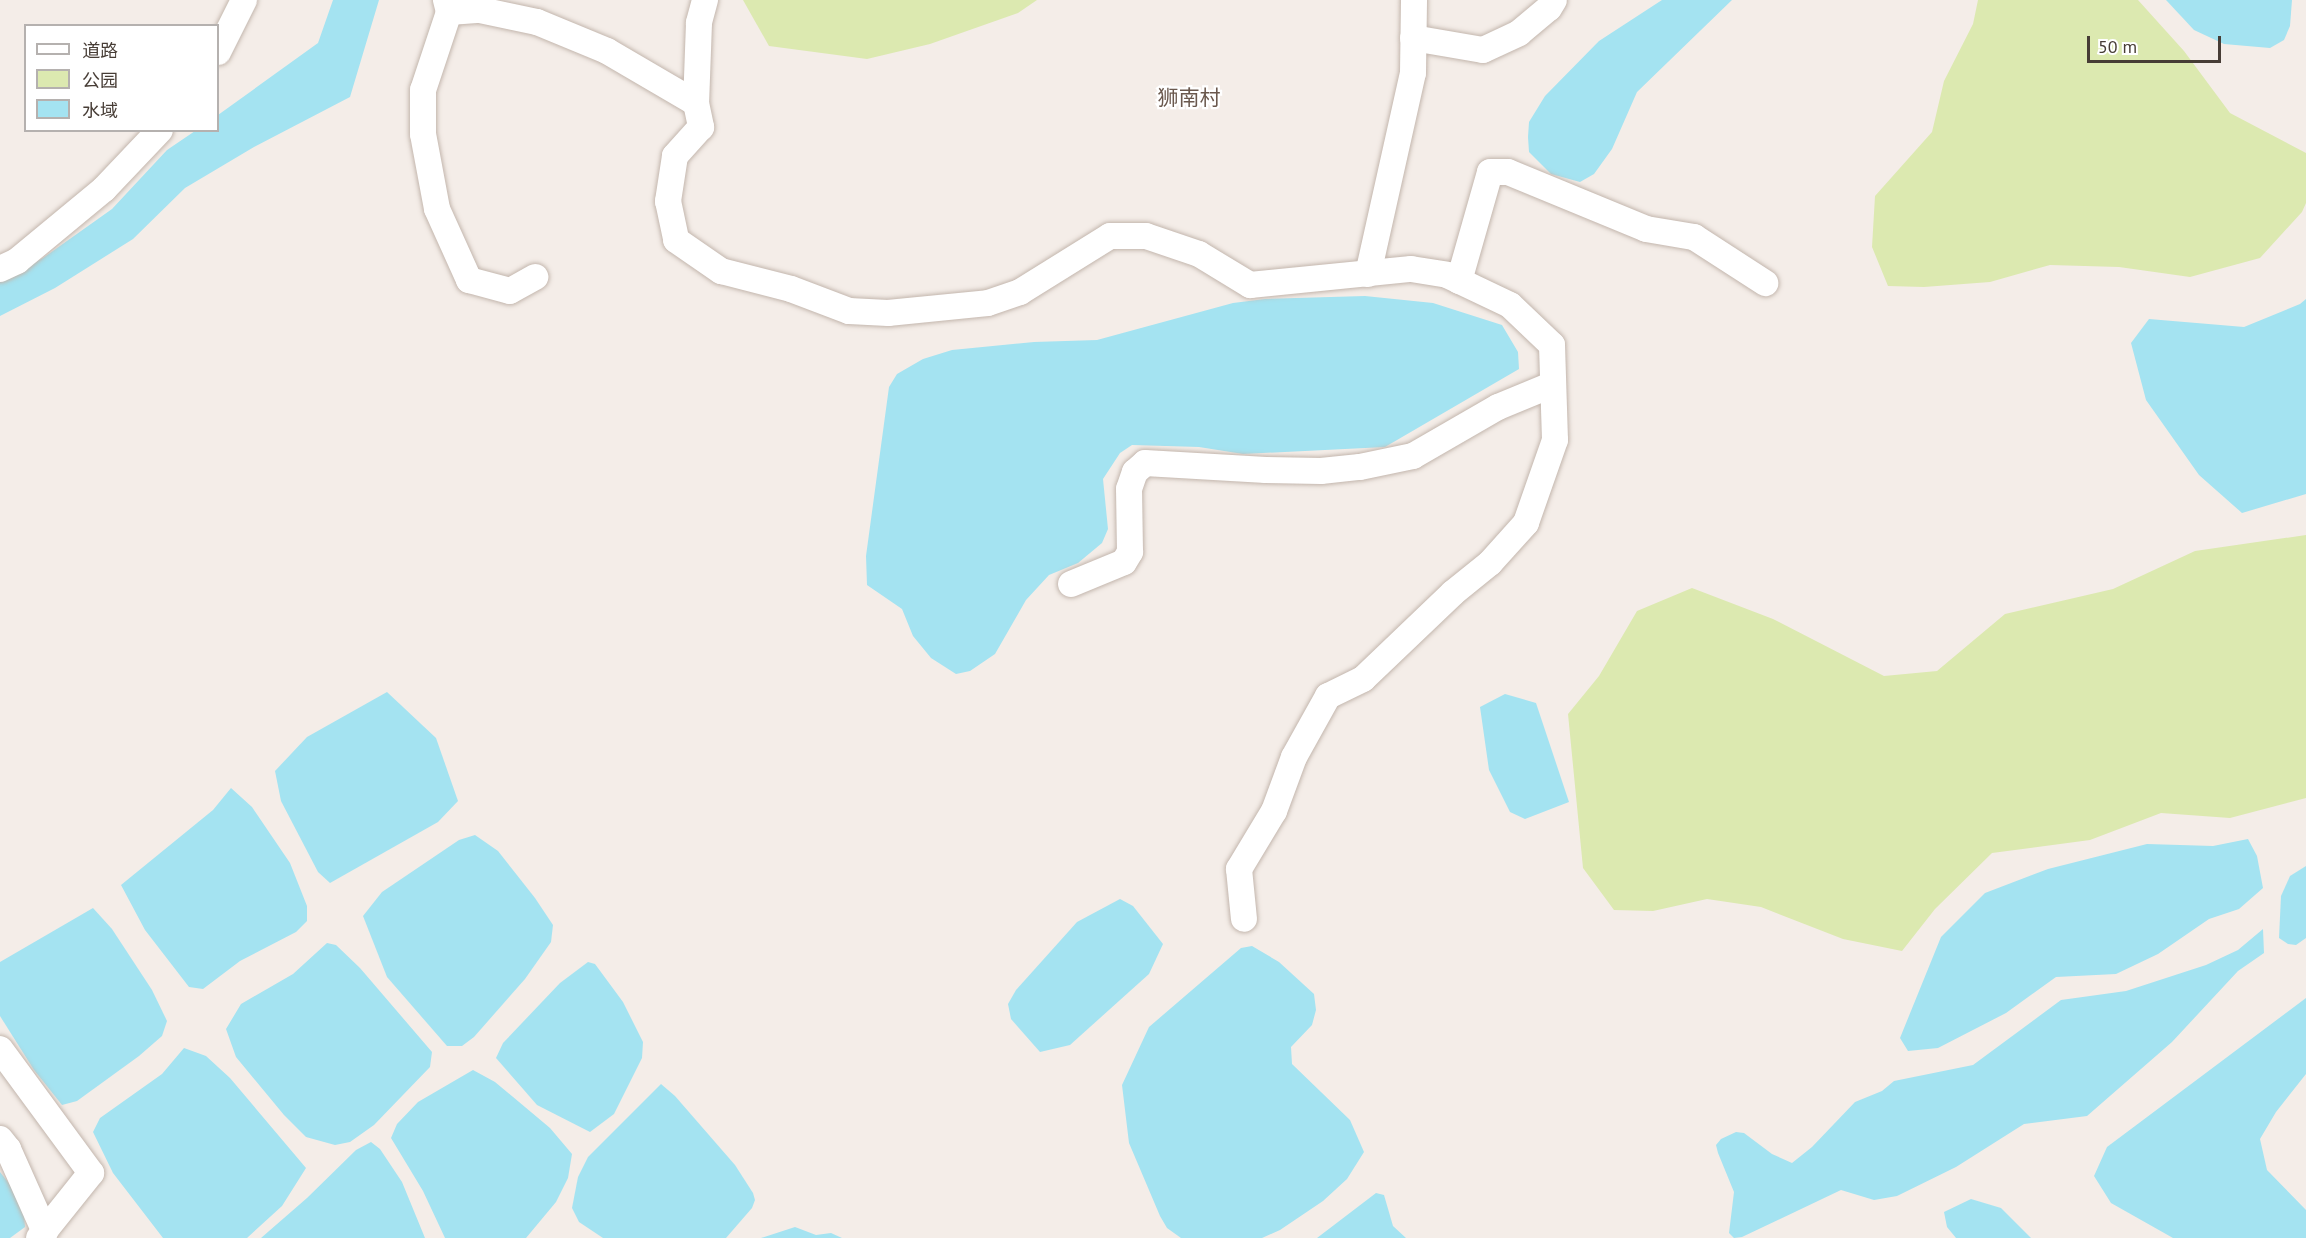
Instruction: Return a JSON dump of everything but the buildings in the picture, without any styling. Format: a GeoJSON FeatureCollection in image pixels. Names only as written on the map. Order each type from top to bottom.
{"type":"FeatureCollection","features":[{"type":"Feature","properties":{"kind":"street"},"geometry":{"type":"LineString","coordinates":[[219,50],[244,0]]}},
{"type":"Feature","properties":{"kind":"street"},"geometry":{"type":"LineString","coordinates":[[705,0],[699,22],[696,103],[701,127],[675,156],[668,201],[676,240],[722,271],[791,288],[849,311],[888,313],[988,303],[1020,292],[1110,236],[1146,236],[1198,254],[1250,285],[1411,269],[1447,275],[1510,305],[1552,345],[1551,385],[1555,440],[1526,523],[1490,563],[1453,593],[1363,680],[1328,696],[1294,757],[1274,811],[1239,869],[1244,919]]}},
{"type":"Feature","properties":{"kind":"street"},"geometry":{"type":"LineString","coordinates":[[1368,274],[1413,73],[1414,0]]}},
{"type":"Feature","properties":{"kind":"street"},"geometry":{"type":"LineString","coordinates":[[1413,38],[1484,50],[1519,33],[1549,8],[1554,0]]}},
{"type":"Feature","properties":{"kind":"street"},"geometry":{"type":"LineString","coordinates":[[536,277],[510,291],[469,280],[437,209],[423,134],[423,90],[447,6],[480,10],[537,22],[607,51],[696,103]]}},
{"type":"Feature","properties":{"kind":"street"},"geometry":{"type":"LineString","coordinates":[[0,269],[17,261],[104,189],[158,132]]}},
{"type":"Feature","properties":{"kind":"street"},"geometry":{"type":"LineString","coordinates":[[1459,281],[1490,172],[1508,172],[1646,229],[1694,237],[1765,283]]}},
{"type":"Feature","properties":{"kind":"street"},"geometry":{"type":"LineString","coordinates":[[1071,584],[1124,562],[1130,552],[1129,489],[1135,472],[1145,463],[1299,470],[1360,467],[1413,456],[1498,407],[1551,385]]}},
{"type":"Feature","properties":{"kind":"street"},"geometry":{"type":"LineString","coordinates":[[0,1049],[91,1173],[42,1235]]}},
{"type":"Feature","properties":{"kind":"street"},"geometry":{"type":"LineString","coordinates":[[0,1139],[8,1149],[42,1235]]}},
{"type":"Feature","properties":{"kind":"green space"},"geometry":{"type":"Polygon","coordinates":[[[743,0],[1037,0],[1018,13],[930,44],[867,59],[769,46],[743,0]]]}},
{"type":"Feature","properties":{"kind":"green space"},"geometry":{"type":"Polygon","coordinates":[[[1978,0],[2138,0],[2184,51],[2230,113],[2306,153],[2306,203],[2302,212],[2260,258],[2190,277],[2119,267],[2050,265],[1990,282],[1924,287],[1888,286],[1872,247],[1875,196],[1932,132],[1944,81],[1973,24],[1978,0]]]}},
{"type":"Feature","properties":{"kind":"green space"},"geometry":{"type":"Polygon","coordinates":[[[2306,535],[2306,798],[2230,818],[2161,813],[2090,840],[1992,853],[1935,909],[1902,951],[1843,939],[1761,907],[1707,899],[1653,911],[1614,910],[1583,868],[1568,714],[1599,676],[1637,611],[1692,588],[1773,619],[1884,676],[1937,671],[2005,614],[2113,589],[2195,551],[2306,535]]]}},
{"type":"Feature","properties":{"kind":"water"},"geometry":{"type":"Polygon","coordinates":[[[333,0],[379,0],[350,97],[254,147],[185,188],[133,239],[55,288],[0,316],[0,282],[43,258],[112,209],[167,150],[194,132],[219,132],[219,114],[318,43],[333,0]]]}},
{"type":"Feature","properties":{"kind":"water"},"geometry":{"type":"Polygon","coordinates":[[[1662,0],[1732,0],[1637,92],[1612,149],[1594,174],[1580,182],[1551,174],[1529,152],[1529,122],[1545,96],[1599,41],[1662,0]]]}},
{"type":"Feature","properties":{"kind":"water"},"geometry":{"type":"Polygon","coordinates":[[[2166,0],[2292,0],[2290,26],[2284,40],[2270,48],[2224,44],[2194,30],[2166,0]]]}},
{"type":"Feature","properties":{"kind":"water"},"geometry":{"type":"Polygon","coordinates":[[[1365,296],[1433,303],[1502,325],[1518,352],[1519,369],[1385,447],[1243,454],[1199,447],[1132,445],[1120,453],[1103,479],[1108,529],[1102,543],[1078,563],[1049,575],[1026,600],[995,654],[970,671],[956,674],[931,658],[913,636],[902,609],[867,585],[866,556],[889,387],[897,374],[923,359],[952,350],[1034,342],[1097,340],[1233,303],[1265,299],[1365,296]]]}},
{"type":"Feature","properties":{"kind":"water"},"geometry":{"type":"Polygon","coordinates":[[[2306,299],[2306,494],[2242,513],[2199,475],[2146,400],[2131,343],[2149,319],[2244,327],[2300,304],[2306,299]]]}},
{"type":"Feature","properties":{"kind":"water"},"geometry":{"type":"Polygon","coordinates":[[[387,692],[436,738],[458,801],[438,822],[330,883],[318,872],[281,801],[275,771],[307,737],[387,692]]]}},
{"type":"Feature","properties":{"kind":"water"},"geometry":{"type":"Polygon","coordinates":[[[1505,694],[1536,703],[1569,802],[1525,819],[1510,812],[1489,770],[1480,707],[1505,694]]]}},
{"type":"Feature","properties":{"kind":"water"},"geometry":{"type":"Polygon","coordinates":[[[231,788],[252,807],[290,863],[307,906],[307,921],[296,932],[240,961],[203,989],[189,987],[145,930],[121,885],[213,810],[231,788]]]}},
{"type":"Feature","properties":{"kind":"water"},"geometry":{"type":"Polygon","coordinates":[[[475,835],[498,851],[535,898],[553,925],[551,942],[525,979],[474,1037],[462,1046],[447,1046],[387,977],[363,916],[382,892],[459,840],[475,835]]]}},
{"type":"Feature","properties":{"kind":"water"},"geometry":{"type":"Polygon","coordinates":[[[2248,839],[2257,856],[2263,888],[2239,909],[2209,919],[2158,954],[2116,974],[2056,977],[2006,1013],[1938,1048],[1908,1051],[1900,1038],[1941,937],[1985,893],[2048,869],[2147,844],[2213,846],[2248,839]]]}},
{"type":"Feature","properties":{"kind":"water"},"geometry":{"type":"Polygon","coordinates":[[[2306,866],[2306,938],[2296,945],[2288,944],[2279,938],[2281,896],[2290,876],[2306,866]]]}},
{"type":"Feature","properties":{"kind":"water"},"geometry":{"type":"Polygon","coordinates":[[[1120,899],[1133,906],[1163,944],[1149,974],[1070,1045],[1040,1052],[1011,1019],[1008,1004],[1016,990],[1077,922],[1120,899]]]}},
{"type":"Feature","properties":{"kind":"water"},"geometry":{"type":"Polygon","coordinates":[[[93,908],[112,929],[152,990],[167,1021],[162,1036],[139,1056],[77,1101],[62,1105],[34,1070],[0,1016],[0,962],[93,908]]]}},
{"type":"Feature","properties":{"kind":"water"},"geometry":{"type":"Polygon","coordinates":[[[2263,929],[2264,953],[2238,971],[2172,1042],[2087,1116],[2024,1124],[1956,1167],[1897,1196],[1874,1200],[1841,1190],[1742,1237],[1734,1238],[1729,1233],[1734,1192],[1716,1145],[1721,1139],[1736,1132],[1744,1133],[1772,1154],[1792,1163],[1812,1147],[1855,1102],[1882,1091],[1894,1081],[1973,1065],[2061,1000],[2126,991],[2206,965],[2238,950],[2263,929]]]}},
{"type":"Feature","properties":{"kind":"water"},"geometry":{"type":"Polygon","coordinates":[[[327,943],[336,945],[360,968],[432,1052],[430,1067],[374,1125],[350,1142],[335,1145],[306,1137],[284,1115],[236,1057],[226,1029],[241,1004],[293,974],[327,943]]]}},
{"type":"Feature","properties":{"kind":"water"},"geometry":{"type":"Polygon","coordinates":[[[1252,946],[1279,962],[1314,994],[1316,1010],[1312,1025],[1291,1047],[1292,1064],[1350,1120],[1364,1152],[1347,1179],[1323,1201],[1280,1230],[1262,1238],[1181,1238],[1167,1228],[1160,1216],[1129,1143],[1122,1085],[1149,1027],[1241,948],[1252,946]]]}},
{"type":"Feature","properties":{"kind":"water"},"geometry":{"type":"Polygon","coordinates":[[[588,962],[595,964],[623,1002],[643,1042],[642,1058],[614,1114],[590,1132],[537,1105],[496,1058],[503,1043],[560,983],[588,962]]]}},
{"type":"Feature","properties":{"kind":"water"},"geometry":{"type":"Polygon","coordinates":[[[2306,998],[2306,1074],[2276,1112],[2260,1139],[2267,1170],[2306,1210],[2306,1238],[2173,1238],[2111,1203],[2094,1176],[2107,1147],[2306,998]]]}},
{"type":"Feature","properties":{"kind":"water"},"geometry":{"type":"Polygon","coordinates":[[[184,1048],[206,1056],[230,1078],[306,1168],[282,1206],[247,1238],[163,1238],[113,1173],[93,1132],[100,1118],[162,1074],[184,1048]]]}},
{"type":"Feature","properties":{"kind":"water"},"geometry":{"type":"Polygon","coordinates":[[[473,1070],[495,1082],[550,1128],[572,1154],[568,1178],[556,1202],[526,1238],[445,1238],[423,1191],[391,1138],[397,1124],[418,1102],[473,1070]]]}},
{"type":"Feature","properties":{"kind":"water"},"geometry":{"type":"Polygon","coordinates":[[[661,1084],[675,1096],[735,1165],[753,1193],[755,1200],[752,1208],[726,1238],[603,1238],[579,1222],[572,1208],[578,1177],[588,1157],[661,1084]]]}},
{"type":"Feature","properties":{"kind":"water"},"geometry":{"type":"Polygon","coordinates":[[[371,1142],[380,1149],[402,1182],[425,1238],[261,1238],[307,1198],[356,1150],[371,1142]]]}},
{"type":"Feature","properties":{"kind":"water"},"geometry":{"type":"Polygon","coordinates":[[[0,1172],[23,1201],[25,1227],[10,1238],[0,1238],[0,1172]]]}},
{"type":"Feature","properties":{"kind":"water"},"geometry":{"type":"Polygon","coordinates":[[[1376,1193],[1384,1195],[1393,1226],[1406,1238],[1317,1238],[1376,1193]]]}},
{"type":"Feature","properties":{"kind":"water"},"geometry":{"type":"Polygon","coordinates":[[[1971,1199],[2001,1208],[2031,1238],[1956,1238],[1947,1227],[1944,1212],[1971,1199]]]}},
{"type":"Feature","properties":{"kind":"water"},"geometry":{"type":"Polygon","coordinates":[[[795,1227],[816,1235],[831,1233],[842,1238],[761,1238],[795,1227]]]}},
{"type":"Feature","properties":{"kind":"district","name":"狮南村"},"geometry":{"type":"Point","coordinates":[1189,98]}}]}
